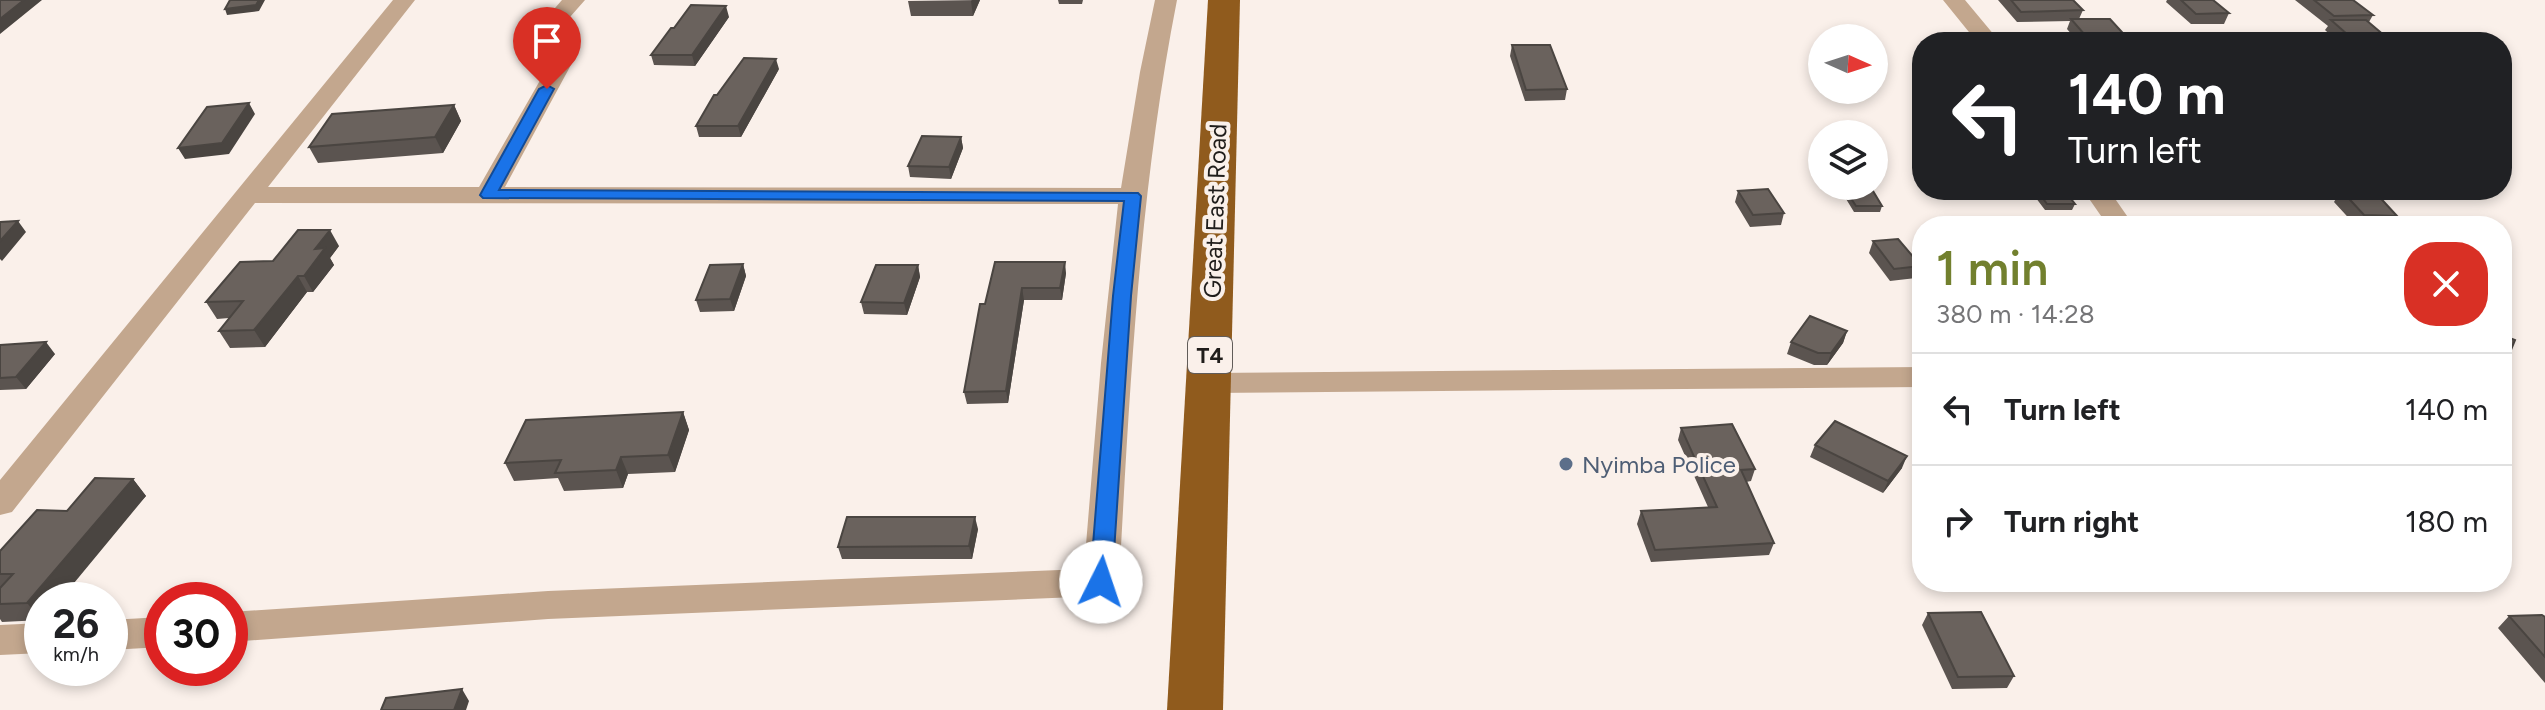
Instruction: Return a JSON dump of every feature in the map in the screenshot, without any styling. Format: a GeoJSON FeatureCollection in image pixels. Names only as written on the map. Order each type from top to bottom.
{"type":"FeatureCollection","features":[{"type":"Feature","properties":{"kind":"highway","name":"Great East Road"},"geometry":{"type":"LineString","coordinates":[[1195,710],[1224,0]]}},
{"type":"Feature","properties":{"kind":"street"},"geometry":{"type":"LineString","coordinates":[[0,503],[404,0]]}},
{"type":"Feature","properties":{"kind":"street"},"geometry":{"type":"LineString","coordinates":[[488,195],[561,63],[566,41],[559,16],[574,0]]}},
{"type":"Feature","properties":{"kind":"street"},"geometry":{"type":"LineString","coordinates":[[248,626],[548,605],[1101,582],[1122,296],[1133,196],[1150,69],[1166,0]]}},
{"type":"Feature","properties":{"kind":"street"},"geometry":{"type":"LineString","coordinates":[[1954,0],[1981,32]]}},
{"type":"Feature","properties":{"kind":"street"},"geometry":{"type":"LineString","coordinates":[[248,195],[1133,196]]}},
{"type":"Feature","properties":{"kind":"street"},"geometry":{"type":"LineString","coordinates":[[1209,383],[1912,377]]}},
{"type":"Feature","properties":{"kind":"street"},"geometry":{"type":"LineString","coordinates":[[0,640],[24,639]]}},
{"type":"Feature","properties":{"kind":"building"},"geometry":{"type":"Polygon","coordinates":[[[0,0],[24,0],[0,19],[0,0]]]}},
{"type":"Feature","properties":{"kind":"building"},"geometry":{"type":"Polygon","coordinates":[[[230,0],[259,0],[256,5],[225,9],[230,0]]]}},
{"type":"Feature","properties":{"kind":"building"},"geometry":{"type":"Polygon","coordinates":[[[2011,0],[2073,0],[2083,10],[2021,12],[2011,0]]]}},
{"type":"Feature","properties":{"kind":"building"},"geometry":{"type":"Polygon","coordinates":[[[2181,0],[2213,0],[2229,13],[2196,14],[2181,0]]]}},
{"type":"Feature","properties":{"kind":"building"},"geometry":{"type":"Polygon","coordinates":[[[2314,0],[2353,0],[2373,15],[2334,16],[2314,0]]]}},
{"type":"Feature","properties":{"kind":"building"},"geometry":{"type":"Polygon","coordinates":[[[691,5],[726,6],[692,55],[651,55],[671,28],[691,5]]]}},
{"type":"Feature","properties":{"kind":"building"},"geometry":{"type":"Polygon","coordinates":[[[2071,19],[2110,19],[2122,32],[2082,32],[2071,19]]]}},
{"type":"Feature","properties":{"kind":"building"},"geometry":{"type":"Polygon","coordinates":[[[2331,20],[2366,20],[2380,32],[2345,32],[2331,20]]]}},
{"type":"Feature","properties":{"kind":"building"},"geometry":{"type":"Polygon","coordinates":[[[1512,45],[1550,45],[1567,89],[1526,90],[1512,45]]]}},
{"type":"Feature","properties":{"kind":"building"},"geometry":{"type":"Polygon","coordinates":[[[744,58],[776,59],[738,126],[696,126],[714,95],[744,58]]]}},
{"type":"Feature","properties":{"kind":"building"},"geometry":{"type":"Polygon","coordinates":[[[249,103],[222,143],[178,148],[207,107],[249,103]]]}},
{"type":"Feature","properties":{"kind":"building"},"geometry":{"type":"Polygon","coordinates":[[[454,105],[435,137],[309,147],[332,114],[454,105]]]}},
{"type":"Feature","properties":{"kind":"building"},"geometry":{"type":"Polygon","coordinates":[[[922,136],[961,137],[949,167],[908,166],[922,136]]]}},
{"type":"Feature","properties":{"kind":"building"},"geometry":{"type":"Polygon","coordinates":[[[1768,189],[1784,213],[1753,215],[1738,191],[1768,189]]]}},
{"type":"Feature","properties":{"kind":"building"},"geometry":{"type":"Polygon","coordinates":[[[1852,200],[1878,200],[1882,206],[1856,206],[1852,200]]]}},
{"type":"Feature","properties":{"kind":"building"},"geometry":{"type":"Polygon","coordinates":[[[2044,200],[2072,200],[2075,204],[2047,204],[2044,200]]]}},
{"type":"Feature","properties":{"kind":"building"},"geometry":{"type":"Polygon","coordinates":[[[2350,200],[2382,200],[2397,216],[2364,215],[2350,200]]]}},
{"type":"Feature","properties":{"kind":"building"},"geometry":{"type":"Polygon","coordinates":[[[18,221],[0,241],[0,222],[18,221]]]}},
{"type":"Feature","properties":{"kind":"building"},"geometry":{"type":"Polygon","coordinates":[[[298,230],[330,230],[315,249],[325,248],[304,276],[298,276],[254,330],[219,331],[243,301],[206,302],[240,262],[273,261],[298,230]]]}},
{"type":"Feature","properties":{"kind":"building"},"geometry":{"type":"Polygon","coordinates":[[[1898,239],[1912,255],[1912,267],[1894,269],[1873,241],[1898,239]]]}},
{"type":"Feature","properties":{"kind":"building"},"geometry":{"type":"Polygon","coordinates":[[[995,262],[1065,262],[1060,288],[1022,288],[1006,391],[964,392],[980,304],[985,304],[995,262]]]}},
{"type":"Feature","properties":{"kind":"building"},"geometry":{"type":"Polygon","coordinates":[[[743,264],[730,299],[696,300],[710,265],[743,264]]]}},
{"type":"Feature","properties":{"kind":"building"},"geometry":{"type":"Polygon","coordinates":[[[876,265],[918,265],[904,303],[861,302],[876,265]]]}},
{"type":"Feature","properties":{"kind":"building"},"geometry":{"type":"Polygon","coordinates":[[[1810,316],[1847,331],[1831,353],[1818,353],[1791,342],[1810,316]]]}},
{"type":"Feature","properties":{"kind":"building"},"geometry":{"type":"Polygon","coordinates":[[[46,342],[16,377],[0,378],[0,345],[46,342]]]}},
{"type":"Feature","properties":{"kind":"building"},"geometry":{"type":"Polygon","coordinates":[[[683,412],[668,455],[621,457],[616,470],[555,473],[561,460],[505,463],[526,420],[683,412]]]}},
{"type":"Feature","properties":{"kind":"building"},"geometry":{"type":"Polygon","coordinates":[[[1835,421],[1907,456],[1888,481],[1815,445],[1835,421]]]}},
{"type":"Feature","properties":{"kind":"building"},"geometry":{"type":"Polygon","coordinates":[[[1732,424],[1755,469],[1741,470],[1774,543],[1655,550],[1641,511],[1717,507],[1681,428],[1732,424]]]}},
{"type":"Feature","properties":{"kind":"building"},"geometry":{"type":"Polygon","coordinates":[[[95,478],[133,479],[45,582],[24,582],[24,603],[0,604],[0,588],[13,574],[0,574],[0,551],[37,510],[67,511],[95,478]]]}},
{"type":"Feature","properties":{"kind":"building"},"geometry":{"type":"Polygon","coordinates":[[[847,517],[975,517],[969,546],[838,547],[847,517]]]}},
{"type":"Feature","properties":{"kind":"building"},"geometry":{"type":"Polygon","coordinates":[[[1981,612],[2014,676],[1958,677],[1928,613],[1981,612]]]}},
{"type":"Feature","properties":{"kind":"building"},"geometry":{"type":"Polygon","coordinates":[[[2509,616],[2545,617],[2545,657],[2509,616]]]}},
{"type":"Feature","properties":{"kind":"building"},"geometry":{"type":"Polygon","coordinates":[[[462,689],[454,710],[381,710],[386,698],[462,689]]]}},
{"type":"Feature","properties":{"kind":"place","name":"Nyimba Police"},"geometry":{"type":"Point","coordinates":[1566,464]}},
{"type":"Feature","properties":{"kind":"route"},"geometry":{"type":"LineString","coordinates":[[547,89],[488,195],[1133,196],[1122,296],[1101,582]]}}]}
